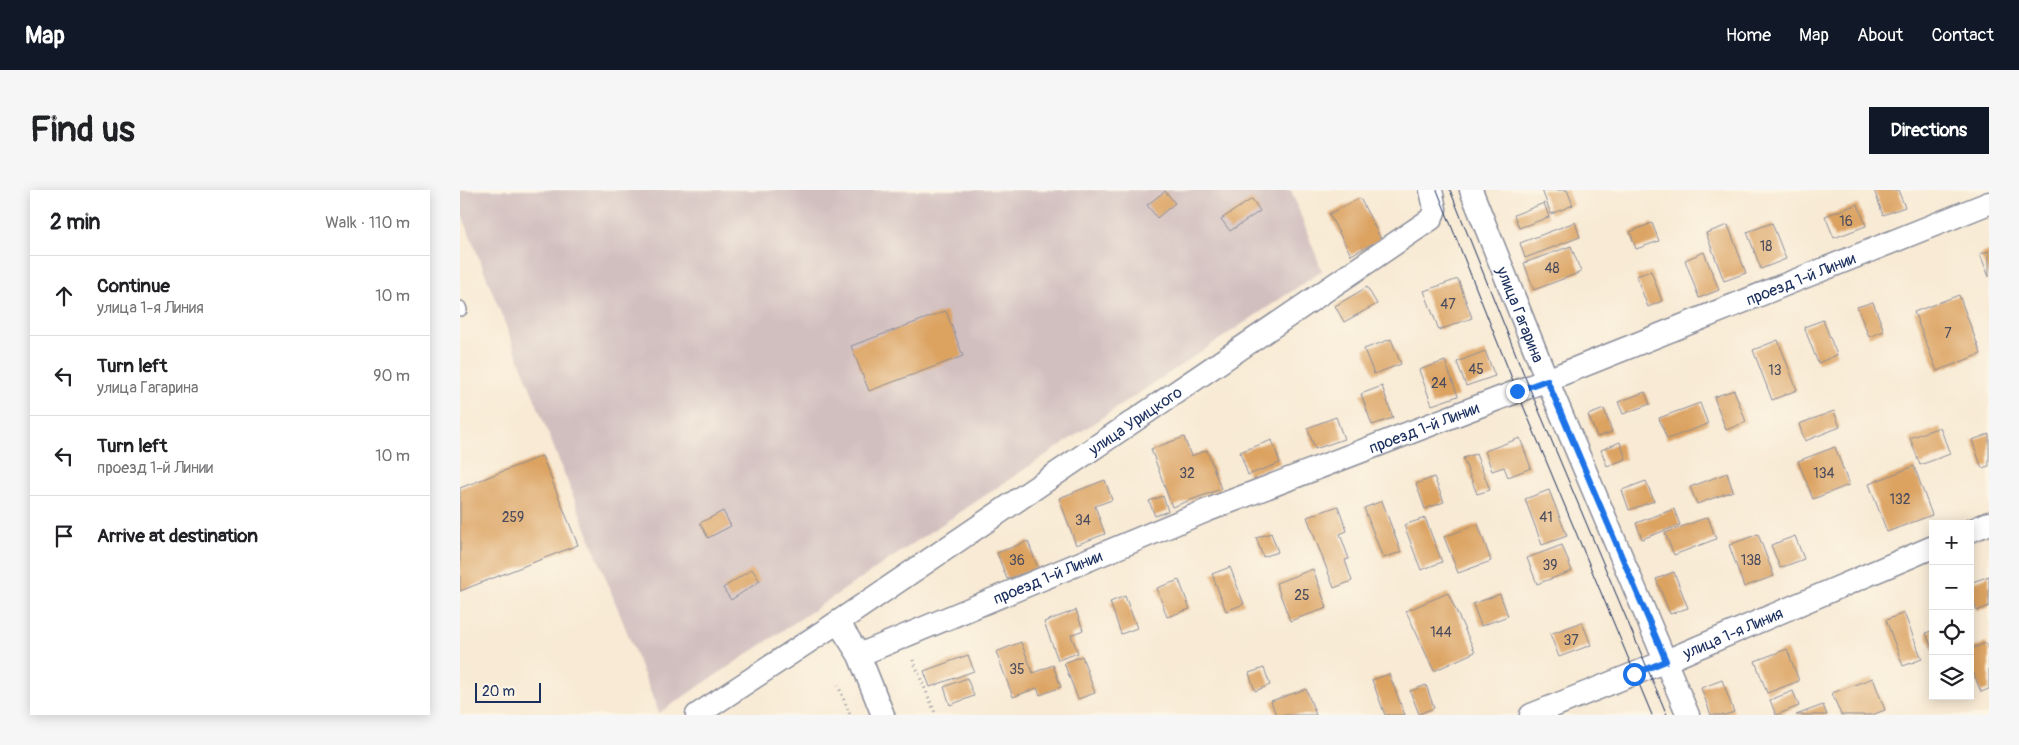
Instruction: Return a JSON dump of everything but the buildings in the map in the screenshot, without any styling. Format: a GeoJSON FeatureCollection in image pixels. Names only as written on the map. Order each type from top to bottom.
{"type":"FeatureCollection","features":[{"type":"Feature","properties":{"kind":"street","name":"улица Урицкого"},"geometry":{"type":"LineString","coordinates":[[838,622],[1431,219],[1435,210],[1431,190]]}},
{"type":"Feature","properties":{"kind":"street","name":"улица Гагарина"},"geometry":{"type":"LineString","coordinates":[[1471,190],[1547,380],[1688,715]]}},
{"type":"Feature","properties":{"kind":"street","name":"проезд 1-й Линии"},"geometry":{"type":"LineString","coordinates":[[859,655],[1208,510],[1547,380],[1989,203]]}},
{"type":"Feature","properties":{"kind":"street"},"geometry":{"type":"LineString","coordinates":[[1974,529],[1989,523]]}},
{"type":"Feature","properties":{"kind":"street","name":"улица 1-я Линия"},"geometry":{"type":"LineString","coordinates":[[1532,715],[1666,661],[1929,549]]}},
{"type":"Feature","properties":{"kind":"street"},"geometry":{"type":"LineString","coordinates":[[697,715],[838,622],[859,655],[883,715]]}},
{"type":"Feature","properties":{"kind":"path"},"geometry":{"type":"LineString","coordinates":[[913,660],[936,715]]}},
{"type":"Feature","properties":{"kind":"path"},"geometry":{"type":"LineString","coordinates":[[838,685],[850,715]]}},
{"type":"Feature","properties":{"kind":"shaded area"},"geometry":{"type":"Polygon","coordinates":[[[460,190],[1291,190],[1322,271],[659,713],[460,210],[460,190]]]}},
{"type":"Feature","properties":{"kind":"tram line"},"geometry":{"type":"LineString","coordinates":[[1437,190],[1517,391],[1652,715]]}},
{"type":"Feature","properties":{"kind":"tram line"},"geometry":{"type":"LineString","coordinates":[[1450,190],[1529,387],[1667,715]]}},
{"type":"Feature","properties":{"kind":"route"},"geometry":{"type":"LineString","coordinates":[[1517,391],[1547,380],[1666,661],[1634,674]]}}]}
